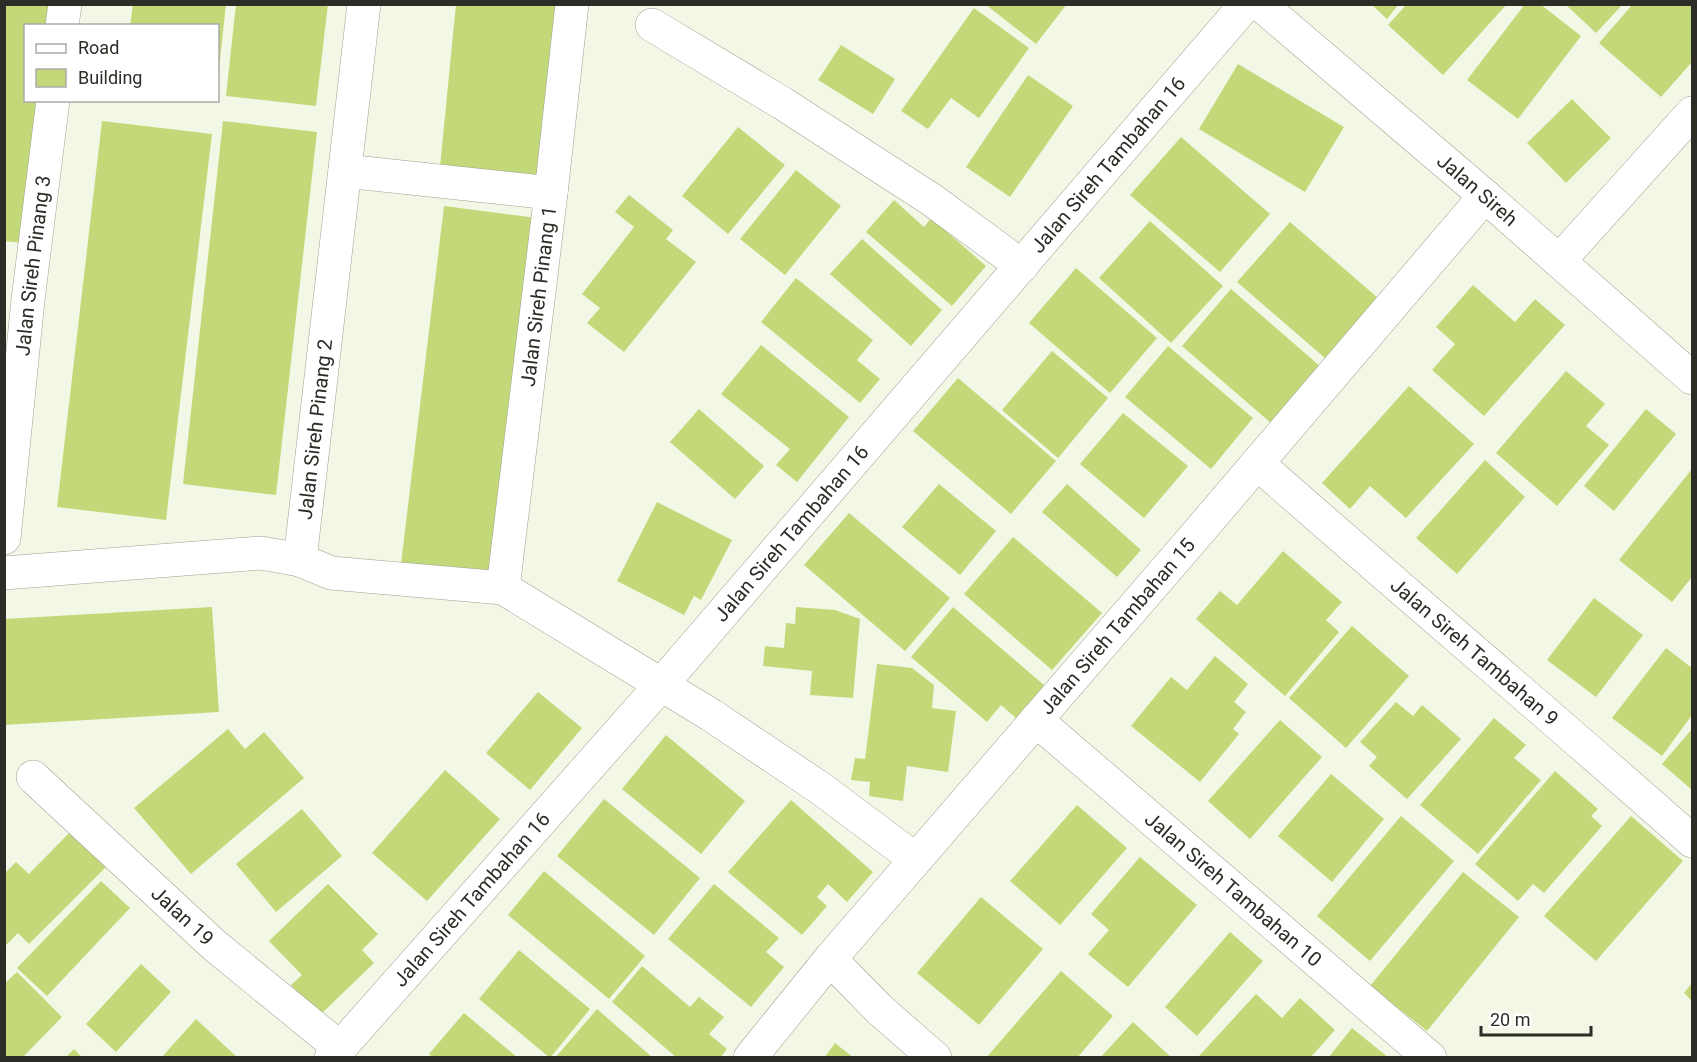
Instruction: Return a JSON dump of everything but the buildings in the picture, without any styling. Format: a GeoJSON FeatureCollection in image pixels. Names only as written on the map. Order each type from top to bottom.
{"type":"FeatureCollection","features":[{"type":"Feature","properties":{"kind":"street"},"geometry":{"type":"LineString","coordinates":[[62,24],[65,4]]}},
{"type":"Feature","properties":{"kind":"street","name":"Jalan Sireh Pinang 2"},"geometry":{"type":"LineString","coordinates":[[300,560],[364,4]]}},
{"type":"Feature","properties":{"kind":"street","name":"Jalan Sireh Pinang 1"},"geometry":{"type":"LineString","coordinates":[[503,588],[552,194],[572,4]]}},
{"type":"Feature","properties":{"kind":"street","name":"Jalan Sireh Tambahan 16"},"geometry":{"type":"LineString","coordinates":[[335,1053],[661,686],[1246,4]]}},
{"type":"Feature","properties":{"kind":"street","name":"Jalan Sireh"},"geometry":{"type":"LineString","coordinates":[[1260,4],[1485,196],[1692,378]]}},
{"type":"Feature","properties":{"kind":"street"},"geometry":{"type":"LineString","coordinates":[[652,24],[782,103],[932,200],[1022,266]]}},
{"type":"Feature","properties":{"kind":"street","name":"Jalan Sireh Pinang 3"},"geometry":{"type":"LineString","coordinates":[[4,538],[16,301],[53,102]]}},
{"type":"Feature","properties":{"kind":"street"},"geometry":{"type":"LineString","coordinates":[[1559,261],[1692,113]]}},
{"type":"Feature","properties":{"kind":"street"},"geometry":{"type":"LineString","coordinates":[[345,171],[552,194]]}},
{"type":"Feature","properties":{"kind":"street","name":"Jalan Sireh Tambahan 15"},"geometry":{"type":"LineString","coordinates":[[750,1058],[915,859],[1485,196]]}},
{"type":"Feature","properties":{"kind":"street","name":"Jalan Sireh Tambahan 9"},"geometry":{"type":"LineString","coordinates":[[1257,463],[1558,722],[1692,841]]}},
{"type":"Feature","properties":{"kind":"street"},"geometry":{"type":"LineString","coordinates":[[4,573],[261,553],[300,560],[331,573],[503,588],[711,715],[820,788],[915,859]]}},
{"type":"Feature","properties":{"kind":"street","name":"Jalan Sireh Tambahan 10"},"geometry":{"type":"LineString","coordinates":[[1036,720],[1430,1058]]}},
{"type":"Feature","properties":{"kind":"street","name":"Jalan 19"},"geometry":{"type":"LineString","coordinates":[[33,777],[214,945],[335,1053]]}},
{"type":"Feature","properties":{"kind":"street"},"geometry":{"type":"LineString","coordinates":[[830,959],[879,1009],[935,1058]]}}]}
